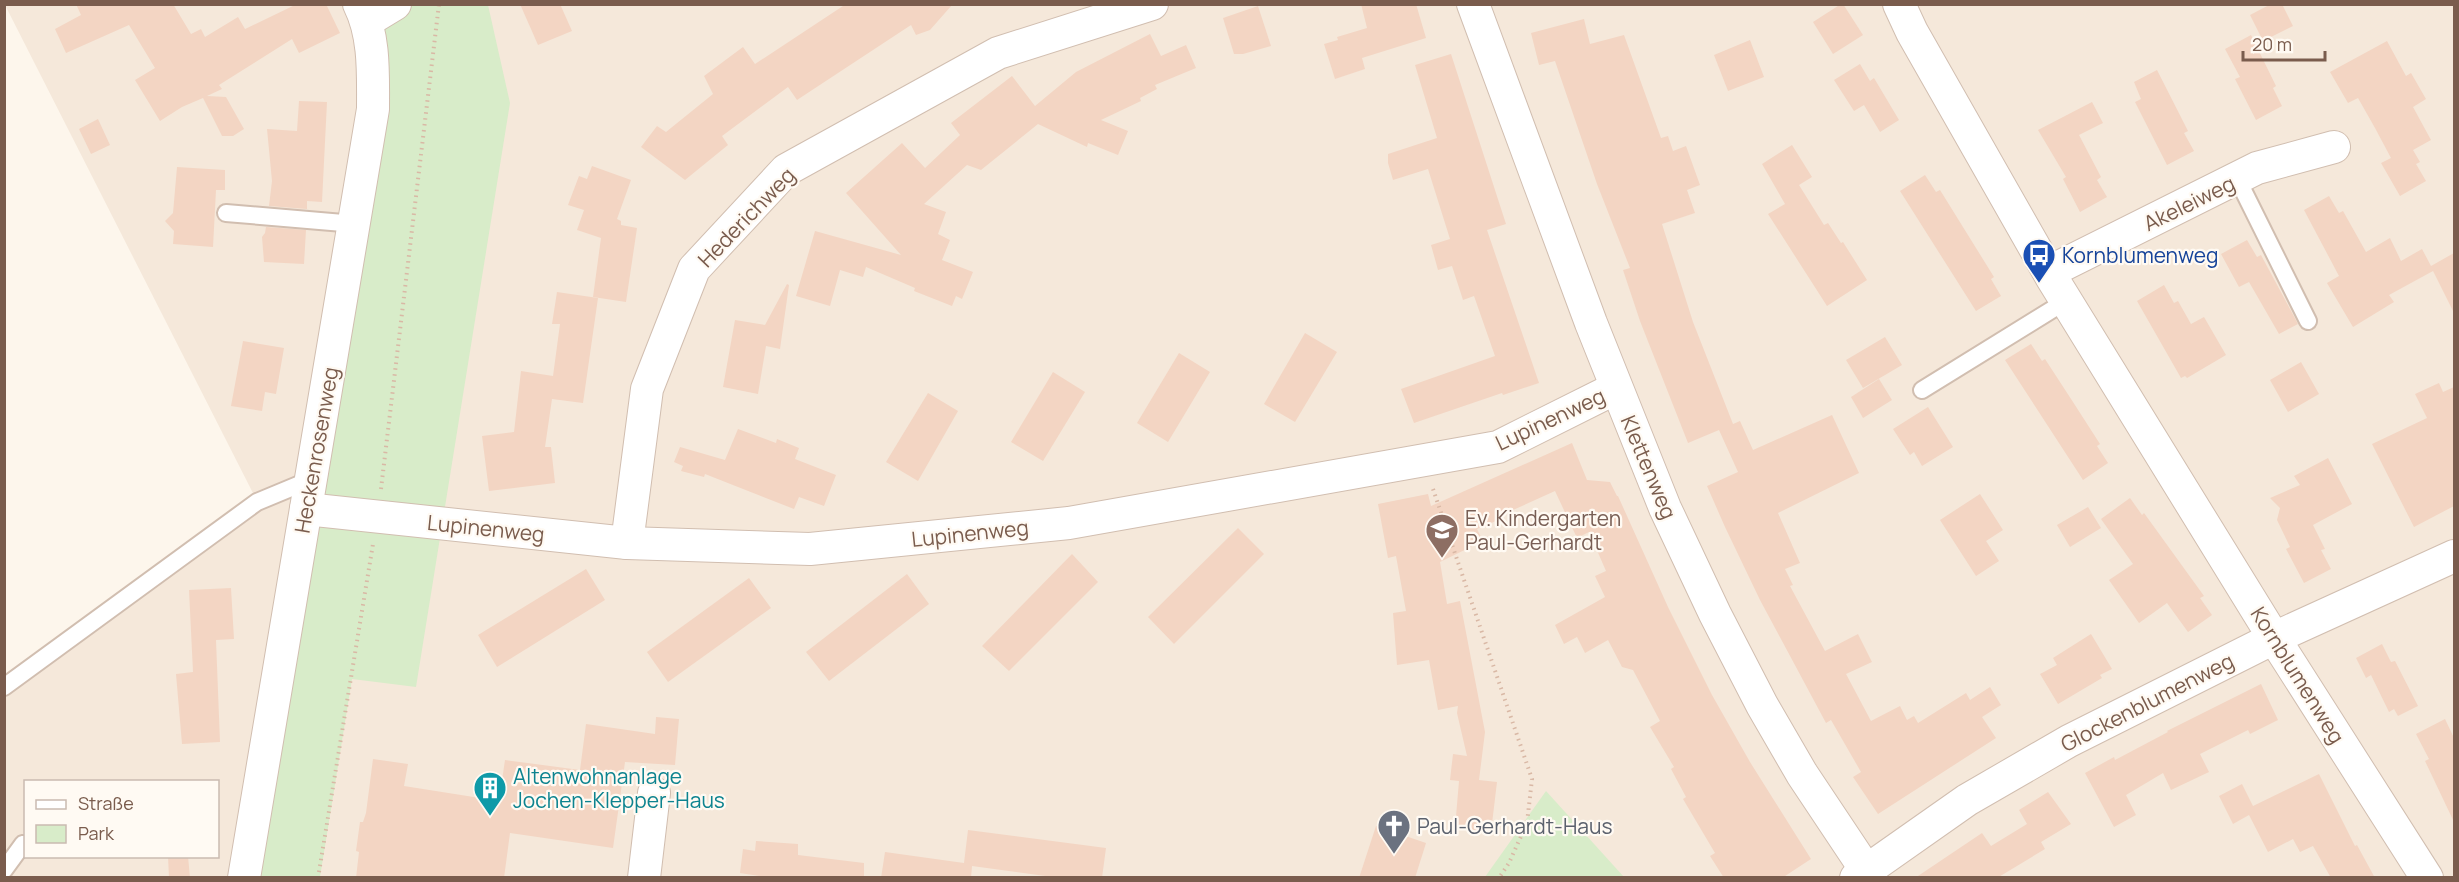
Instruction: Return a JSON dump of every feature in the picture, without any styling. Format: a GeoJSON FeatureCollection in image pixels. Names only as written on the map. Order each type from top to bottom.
{"type":"FeatureCollection","features":[{"type":"Feature","properties":{"kind":"street"},"geometry":{"type":"LineString","coordinates":[[363,13],[395,4]]}},
{"type":"Feature","properties":{"kind":"street","name":"Hederichweg"},"geometry":{"type":"LineString","coordinates":[[627,543],[646,389],[694,269],[786,170],[999,52],[1152,4]]}},
{"type":"Feature","properties":{"kind":"street","name":"Klettenweg"},"geometry":{"type":"LineString","coordinates":[[1473,4],[1616,388],[1665,508],[1731,644],[1802,774],[1861,874]]}},
{"type":"Feature","properties":{"kind":"street","name":"Kornblumenweg"},"geometry":{"type":"LineString","coordinates":[[1899,4],[1912,32],[2066,301],[2274,638],[2427,878]]}},
{"type":"Feature","properties":{"kind":"street","name":"Heckenrosenweg"},"geometry":{"type":"LineString","coordinates":[[244,878],[373,109],[373,65],[363,13]]}},
{"type":"Feature","properties":{"kind":"street","name":"Akeleiweg"},"geometry":{"type":"LineString","coordinates":[[2049,272],[2258,168],[2334,147]]}},
{"type":"Feature","properties":{"kind":"street","name":"Lupinenweg"},"geometry":{"type":"LineString","coordinates":[[308,494],[377,517],[627,543],[810,549],[1070,523],[1498,447],[1616,388]]}},
{"type":"Feature","properties":{"kind":"street","name":"Glockenblumenweg"},"geometry":{"type":"LineString","coordinates":[[1861,874],[1967,800],[2059,747],[2274,638],[2454,556]]}},
{"type":"Feature","properties":{"kind":"street"},"geometry":{"type":"LineString","coordinates":[[644,878],[654,793]]}},
{"type":"Feature","properties":{"kind":"lane"},"geometry":{"type":"LineString","coordinates":[[2237,178],[2308,321]]}},
{"type":"Feature","properties":{"kind":"lane"},"geometry":{"type":"LineString","coordinates":[[226,213],[355,224]]}},
{"type":"Feature","properties":{"kind":"lane"},"geometry":{"type":"LineString","coordinates":[[1922,390],[2066,301]]}},
{"type":"Feature","properties":{"kind":"lane"},"geometry":{"type":"LineString","coordinates":[[4,687],[257,502],[308,494]]}},
{"type":"Feature","properties":{"kind":"lane"},"geometry":{"type":"LineString","coordinates":[[4,870],[23,844]]}},
{"type":"Feature","properties":{"kind":"path"},"geometry":{"type":"LineString","coordinates":[[318,878],[377,517],[439,4]]}},
{"type":"Feature","properties":{"kind":"path"},"geometry":{"type":"LineString","coordinates":[[1423,460],[1532,779],[1527,823],[1509,863],[1499,878]]}},
{"type":"Feature","properties":{"kind":"shaded area"},"geometry":{"type":"Polygon","coordinates":[[[5,5],[2454,5],[2454,877],[5,877],[4,687],[257,501],[5,5]]]}},
{"type":"Feature","properties":{"kind":"green space"},"geometry":{"type":"Polygon","coordinates":[[[359,5],[488,5],[510,103],[416,687],[352,679],[320,877],[255,878],[376,165],[359,5]]]}},
{"type":"Feature","properties":{"kind":"green space"},"geometry":{"type":"Polygon","coordinates":[[[1546,791],[1624,877],[1485,877],[1546,791]]]}},
{"type":"Feature","properties":{"kind":"building"},"geometry":{"type":"Polygon","coordinates":[[[76,4],[173,4],[191,34],[201,29],[205,37],[238,17],[245,29],[297,4],[326,4],[340,33],[299,53],[292,39],[219,85],[222,89],[207,96],[226,97],[244,129],[233,136],[222,136],[203,98],[182,107],[160,121],[135,80],[155,68],[129,25],[66,53],[55,29],[81,15],[76,4]]]}},
{"type":"Feature","properties":{"kind":"building"},"geometry":{"type":"Polygon","coordinates":[[[520,4],[560,4],[572,31],[538,45],[520,4]]]}},
{"type":"Feature","properties":{"kind":"building"},"geometry":{"type":"Polygon","coordinates":[[[846,4],[952,5],[930,30],[916,35],[911,25],[797,100],[788,87],[722,136],[728,145],[685,180],[641,147],[657,126],[666,132],[713,94],[704,76],[743,47],[755,64],[846,4]]]}},
{"type":"Feature","properties":{"kind":"building"},"geometry":{"type":"Polygon","coordinates":[[[1361,4],[1416,4],[1426,38],[1362,58],[1365,69],[1335,79],[1324,44],[1338,40],[1337,37],[1367,28],[1361,4]]]}},
{"type":"Feature","properties":{"kind":"building"},"geometry":{"type":"Polygon","coordinates":[[[1841,4],[1863,35],[1833,54],[1813,22],[1841,4]]]}},
{"type":"Feature","properties":{"kind":"building"},"geometry":{"type":"Polygon","coordinates":[[[2271,4],[2282,4],[2293,26],[2263,41],[2250,15],[2271,4]]]}},
{"type":"Feature","properties":{"kind":"building"},"geometry":{"type":"Polygon","coordinates":[[[1258,6],[1271,46],[1243,54],[1234,54],[1223,18],[1258,6]]]}},
{"type":"Feature","properties":{"kind":"building"},"geometry":{"type":"Polygon","coordinates":[[[1584,19],[1590,44],[1624,35],[1661,138],[1668,136],[1673,151],[1686,146],[1700,185],[1687,190],[1695,213],[1662,224],[1693,322],[1733,424],[1740,421],[1753,450],[1832,415],[1859,473],[1778,513],[1800,563],[1785,569],[1793,585],[1790,586],[1825,651],[1858,634],[1872,662],[1846,674],[1871,721],[1900,706],[1907,720],[1914,716],[1918,723],[1966,693],[1970,700],[1990,687],[2001,705],[1982,717],[1996,738],[1878,814],[1853,777],[1861,772],[1831,720],[1826,723],[1760,600],[1725,527],[1707,486],[1738,472],[1719,430],[1688,443],[1640,321],[1623,270],[1630,268],[1597,184],[1555,61],[1539,65],[1531,33],[1584,19]]]}},
{"type":"Feature","properties":{"kind":"building"},"geometry":{"type":"Polygon","coordinates":[[[1150,34],[1161,56],[1186,45],[1196,68],[1155,85],[1157,89],[1140,98],[1141,101],[1101,120],[1128,131],[1118,155],[1088,143],[1087,147],[1038,124],[981,170],[967,165],[924,204],[946,212],[938,234],[950,240],[942,260],[973,272],[962,299],[956,296],[952,306],[914,291],[915,288],[866,267],[863,277],[840,270],[830,306],[796,296],[815,231],[901,255],[846,193],[902,143],[925,168],[960,135],[951,123],[1012,76],[1035,106],[1076,72],[1150,34]]]}},
{"type":"Feature","properties":{"kind":"building"},"geometry":{"type":"Polygon","coordinates":[[[2251,35],[2276,86],[2273,88],[2282,106],[2256,120],[2235,79],[2240,77],[2225,49],[2251,35]]]}},
{"type":"Feature","properties":{"kind":"building"},"geometry":{"type":"Polygon","coordinates":[[[1750,40],[1764,77],[1728,91],[1714,55],[1750,40]]]}},
{"type":"Feature","properties":{"kind":"building"},"geometry":{"type":"Polygon","coordinates":[[[2387,41],[2406,76],[2411,73],[2426,99],[2413,107],[2431,140],[2413,150],[2420,162],[2416,164],[2426,181],[2400,196],[2381,163],[2391,158],[2375,128],[2358,98],[2348,103],[2330,72],[2387,41]]]}},
{"type":"Feature","properties":{"kind":"building"},"geometry":{"type":"Polygon","coordinates":[[[1451,54],[1506,224],[1487,230],[1539,383],[1414,423],[1401,389],[1495,356],[1474,296],[1463,300],[1452,266],[1438,270],[1431,245],[1450,239],[1428,169],[1393,180],[1388,163],[1388,154],[1437,138],[1415,65],[1451,54]]]}},
{"type":"Feature","properties":{"kind":"building"},"geometry":{"type":"Polygon","coordinates":[[[1860,64],[1870,81],[1874,78],[1899,120],[1880,132],[1864,105],[1854,111],[1834,80],[1860,64]]]}},
{"type":"Feature","properties":{"kind":"building"},"geometry":{"type":"Polygon","coordinates":[[[2157,70],[2188,131],[2184,133],[2194,151],[2167,165],[2135,102],[2141,99],[2134,82],[2157,70]]]}},
{"type":"Feature","properties":{"kind":"building"},"geometry":{"type":"Polygon","coordinates":[[[299,101],[327,102],[322,202],[307,201],[307,209],[269,206],[272,181],[267,129],[297,131],[299,101]]]}},
{"type":"Feature","properties":{"kind":"building"},"geometry":{"type":"Polygon","coordinates":[[[2092,102],[2103,123],[2079,135],[2101,177],[2097,180],[2107,197],[2080,212],[2063,179],[2066,177],[2038,130],[2092,102]]]}},
{"type":"Feature","properties":{"kind":"building"},"geometry":{"type":"Polygon","coordinates":[[[98,119],[110,145],[91,154],[79,129],[98,119]]]}},
{"type":"Feature","properties":{"kind":"building"},"geometry":{"type":"Polygon","coordinates":[[[1792,145],[1812,177],[1799,185],[1824,225],[1828,223],[1841,243],[1843,242],[1867,280],[1827,306],[1768,214],[1785,204],[1762,164],[1792,145]]]}},
{"type":"Feature","properties":{"kind":"building"},"geometry":{"type":"Polygon","coordinates":[[[592,166],[631,180],[617,219],[621,221],[621,225],[637,228],[626,302],[593,297],[601,238],[577,230],[584,210],[568,205],[579,176],[587,179],[592,166]]]}},
{"type":"Feature","properties":{"kind":"building"},"geometry":{"type":"Polygon","coordinates":[[[177,167],[225,170],[225,190],[216,190],[213,247],[173,244],[174,231],[165,221],[173,213],[177,167]]]}},
{"type":"Feature","properties":{"kind":"building"},"geometry":{"type":"Polygon","coordinates":[[[1925,175],[1936,192],[1940,190],[1994,277],[1991,279],[2001,296],[1976,311],[1900,191],[1925,175]]]}},
{"type":"Feature","properties":{"kind":"building"},"geometry":{"type":"Polygon","coordinates":[[[2329,196],[2339,213],[2343,211],[2366,252],[2390,238],[2401,261],[2422,249],[2431,266],[2454,253],[2454,313],[2433,271],[2389,295],[2394,302],[2353,327],[2327,283],[2339,276],[2304,210],[2329,196]]]}},
{"type":"Feature","properties":{"kind":"building"},"geometry":{"type":"Polygon","coordinates":[[[266,227],[306,230],[304,264],[264,262],[262,237],[266,227]]]}},
{"type":"Feature","properties":{"kind":"building"},"geometry":{"type":"Polygon","coordinates":[[[2247,240],[2257,257],[2261,255],[2298,324],[2279,334],[2249,282],[2239,287],[2221,254],[2247,240]]]}},
{"type":"Feature","properties":{"kind":"building"},"geometry":{"type":"Polygon","coordinates":[[[787,284],[789,285],[780,349],[766,346],[758,394],[723,387],[735,320],[765,325],[787,284]]]}},
{"type":"Feature","properties":{"kind":"building"},"geometry":{"type":"Polygon","coordinates":[[[2164,285],[2174,303],[2178,301],[2191,324],[2204,317],[2226,355],[2187,378],[2185,376],[2181,378],[2137,301],[2164,285]]]}},
{"type":"Feature","properties":{"kind":"building"},"geometry":{"type":"Polygon","coordinates":[[[557,292],[598,298],[583,403],[552,399],[545,447],[551,447],[555,483],[489,491],[482,436],[514,432],[521,371],[553,376],[560,324],[552,324],[557,292]]]}},
{"type":"Feature","properties":{"kind":"building"},"geometry":{"type":"Polygon","coordinates":[[[1305,333],[1337,352],[1295,422],[1264,404],[1305,333]]]}},
{"type":"Feature","properties":{"kind":"building"},"geometry":{"type":"Polygon","coordinates":[[[1885,337],[1902,365],[1863,388],[1846,360],[1885,337]]]}},
{"type":"Feature","properties":{"kind":"building"},"geometry":{"type":"Polygon","coordinates":[[[243,341],[284,348],[276,394],[265,392],[262,411],[231,406],[243,341]]]}},
{"type":"Feature","properties":{"kind":"building"},"geometry":{"type":"Polygon","coordinates":[[[2031,344],[2042,361],[2045,359],[2073,402],[2100,444],[2097,446],[2108,463],[2083,480],[2005,360],[2031,344]]]}},
{"type":"Feature","properties":{"kind":"building"},"geometry":{"type":"Polygon","coordinates":[[[1179,353],[1210,372],[1168,442],[1137,423],[1179,353]]]}},
{"type":"Feature","properties":{"kind":"building"},"geometry":{"type":"Polygon","coordinates":[[[2301,362],[2319,394],[2288,412],[2270,380],[2301,362]]]}},
{"type":"Feature","properties":{"kind":"building"},"geometry":{"type":"Polygon","coordinates":[[[1053,372],[1085,392],[1043,461],[1011,442],[1053,372]]]}},
{"type":"Feature","properties":{"kind":"building"},"geometry":{"type":"Polygon","coordinates":[[[1879,379],[1892,400],[1863,418],[1851,397],[1879,379]]]}},
{"type":"Feature","properties":{"kind":"building"},"geometry":{"type":"Polygon","coordinates":[[[2439,383],[2443,392],[2454,387],[2454,506],[2414,527],[2372,444],[2427,418],[2415,394],[2439,383]]]}},
{"type":"Feature","properties":{"kind":"building"},"geometry":{"type":"Polygon","coordinates":[[[928,393],[958,411],[918,481],[886,462],[928,393]]]}},
{"type":"Feature","properties":{"kind":"building"},"geometry":{"type":"Polygon","coordinates":[[[1928,407],[1953,447],[1922,466],[1914,452],[1910,455],[1893,429],[1928,407]]]}},
{"type":"Feature","properties":{"kind":"building"},"geometry":{"type":"Polygon","coordinates":[[[738,429],[776,443],[777,439],[799,448],[795,459],[836,475],[824,506],[799,497],[794,509],[705,474],[704,477],[681,471],[683,466],[674,462],[680,447],[725,460],[738,429]]]}},
{"type":"Feature","properties":{"kind":"building"},"geometry":{"type":"Polygon","coordinates":[[[1572,443],[1587,480],[1610,482],[1712,695],[1750,762],[1811,859],[1782,878],[1724,878],[1710,856],[1715,853],[1683,799],[1686,797],[1671,769],[1674,767],[1650,727],[1660,721],[1633,670],[1622,667],[1608,640],[1585,653],[1577,637],[1564,644],[1555,625],[1605,597],[1595,576],[1606,571],[1589,532],[1577,538],[1555,491],[1477,529],[1483,541],[1440,562],[1447,604],[1460,601],[1485,732],[1479,780],[1497,782],[1491,832],[1455,828],[1459,781],[1450,780],[1453,754],[1467,756],[1457,713],[1458,706],[1438,710],[1429,660],[1397,665],[1393,613],[1406,611],[1396,556],[1388,558],[1378,504],[1428,494],[1431,506],[1572,443]]]}},
{"type":"Feature","properties":{"kind":"building"},"geometry":{"type":"Polygon","coordinates":[[[2328,458],[2352,504],[2313,525],[2325,549],[2321,550],[2331,569],[2304,583],[2286,549],[2290,547],[2277,520],[2280,508],[2270,498],[2300,485],[2294,476],[2328,458]]]}},
{"type":"Feature","properties":{"kind":"building"},"geometry":{"type":"Polygon","coordinates":[[[1980,494],[2003,530],[1986,541],[1999,561],[1976,576],[1940,520],[1980,494]]]}},
{"type":"Feature","properties":{"kind":"building"},"geometry":{"type":"Polygon","coordinates":[[[2130,498],[2142,515],[2144,513],[2204,596],[2200,598],[2212,615],[2188,632],[2167,603],[2139,623],[2109,580],[2133,564],[2101,519],[2130,498]]]}},
{"type":"Feature","properties":{"kind":"building"},"geometry":{"type":"Polygon","coordinates":[[[2088,507],[2101,528],[2070,547],[2057,525],[2088,507]]]}},
{"type":"Feature","properties":{"kind":"building"},"geometry":{"type":"Polygon","coordinates":[[[1238,528],[1264,554],[1174,644],[1148,617],[1238,528]]]}},
{"type":"Feature","properties":{"kind":"building"},"geometry":{"type":"Polygon","coordinates":[[[1072,554],[1098,582],[1009,671],[982,646],[1072,554]]]}},
{"type":"Feature","properties":{"kind":"building"},"geometry":{"type":"Polygon","coordinates":[[[586,569],[605,600],[497,667],[478,635],[586,569]]]}},
{"type":"Feature","properties":{"kind":"building"},"geometry":{"type":"Polygon","coordinates":[[[907,574],[929,604],[829,681],[806,652],[907,574]]]}},
{"type":"Feature","properties":{"kind":"building"},"geometry":{"type":"Polygon","coordinates":[[[749,578],[771,608],[668,682],[647,652],[749,578]]]}},
{"type":"Feature","properties":{"kind":"building"},"geometry":{"type":"Polygon","coordinates":[[[231,588],[234,639],[216,640],[220,742],[182,744],[176,674],[193,672],[189,590],[231,588]]]}},
{"type":"Feature","properties":{"kind":"building"},"geometry":{"type":"Polygon","coordinates":[[[2091,634],[2112,669],[2100,675],[2102,678],[2058,704],[2040,674],[2057,665],[2053,658],[2091,634]]]}},
{"type":"Feature","properties":{"kind":"building"},"geometry":{"type":"Polygon","coordinates":[[[2382,644],[2391,662],[2395,661],[2418,706],[2398,716],[2394,709],[2389,712],[2371,675],[2366,678],[2356,658],[2382,644]]]}},
{"type":"Feature","properties":{"kind":"building"},"geometry":{"type":"Polygon","coordinates":[[[2261,684],[2278,720],[2250,734],[2248,730],[2200,754],[2209,772],[2171,790],[2163,773],[2126,795],[2136,815],[2114,827],[2085,773],[2114,757],[2115,760],[2261,684]]]}},
{"type":"Feature","properties":{"kind":"building","name":"Altenwohnanlage Jochen-Klepper-Haus"},"geometry":{"type":"Polygon","coordinates":[[[656,717],[679,719],[675,765],[625,762],[613,848],[510,833],[504,878],[356,878],[359,852],[356,851],[360,822],[363,822],[366,813],[373,759],[408,764],[404,786],[499,801],[505,760],[580,770],[586,724],[655,734],[656,717]]]}},
{"type":"Feature","properties":{"kind":"building"},"geometry":{"type":"Polygon","coordinates":[[[2445,719],[2454,738],[2454,822],[2425,761],[2429,759],[2416,734],[2445,719]]]}},
{"type":"Feature","properties":{"kind":"building"},"geometry":{"type":"Polygon","coordinates":[[[2319,774],[2355,846],[2357,845],[2375,878],[2331,878],[2313,846],[2300,852],[2293,839],[2268,852],[2249,815],[2233,824],[2219,796],[2242,784],[2253,806],[2319,774]]]}},
{"type":"Feature","properties":{"kind":"building"},"geometry":{"type":"Polygon","coordinates":[[[2048,792],[2071,824],[2041,842],[2045,849],[1997,878],[1915,878],[1982,833],[1991,846],[2027,824],[2019,810],[2048,792]]]}},
{"type":"Feature","properties":{"kind":"building","name":"Paul-Gerhardt-Haus"},"geometry":{"type":"Polygon","coordinates":[[[1376,826],[1426,843],[1415,878],[1359,878],[1376,826]]]}},
{"type":"Feature","properties":{"kind":"building"},"geometry":{"type":"Polygon","coordinates":[[[968,830],[1106,848],[1102,878],[1060,878],[972,866],[971,878],[881,878],[885,852],[964,863],[968,830]]]}},
{"type":"Feature","properties":{"kind":"building"},"geometry":{"type":"Polygon","coordinates":[[[756,841],[798,844],[798,855],[864,863],[864,878],[772,878],[740,873],[743,849],[755,851],[756,841]]]}},
{"type":"Feature","properties":{"kind":"building"},"geometry":{"type":"Polygon","coordinates":[[[168,858],[188,858],[190,878],[169,878],[168,858]]]}},
{"type":"Feature","properties":{"kind":"place","name":"Kornblumenweg"},"geometry":{"type":"Point","coordinates":[2039,284]}},
{"type":"Feature","properties":{"kind":"place","name":"Ev. Kindergarten Paul-Gerhardt"},"geometry":{"type":"Point","coordinates":[1442,559]}},
{"type":"Feature","properties":{"kind":"place","name":"Altenwohnanlage Jochen-Klepper-Haus"},"geometry":{"type":"Point","coordinates":[490,817]}},
{"type":"Feature","properties":{"kind":"place","name":"Paul-Gerhardt-Haus"},"geometry":{"type":"Point","coordinates":[1394,855]}}]}
